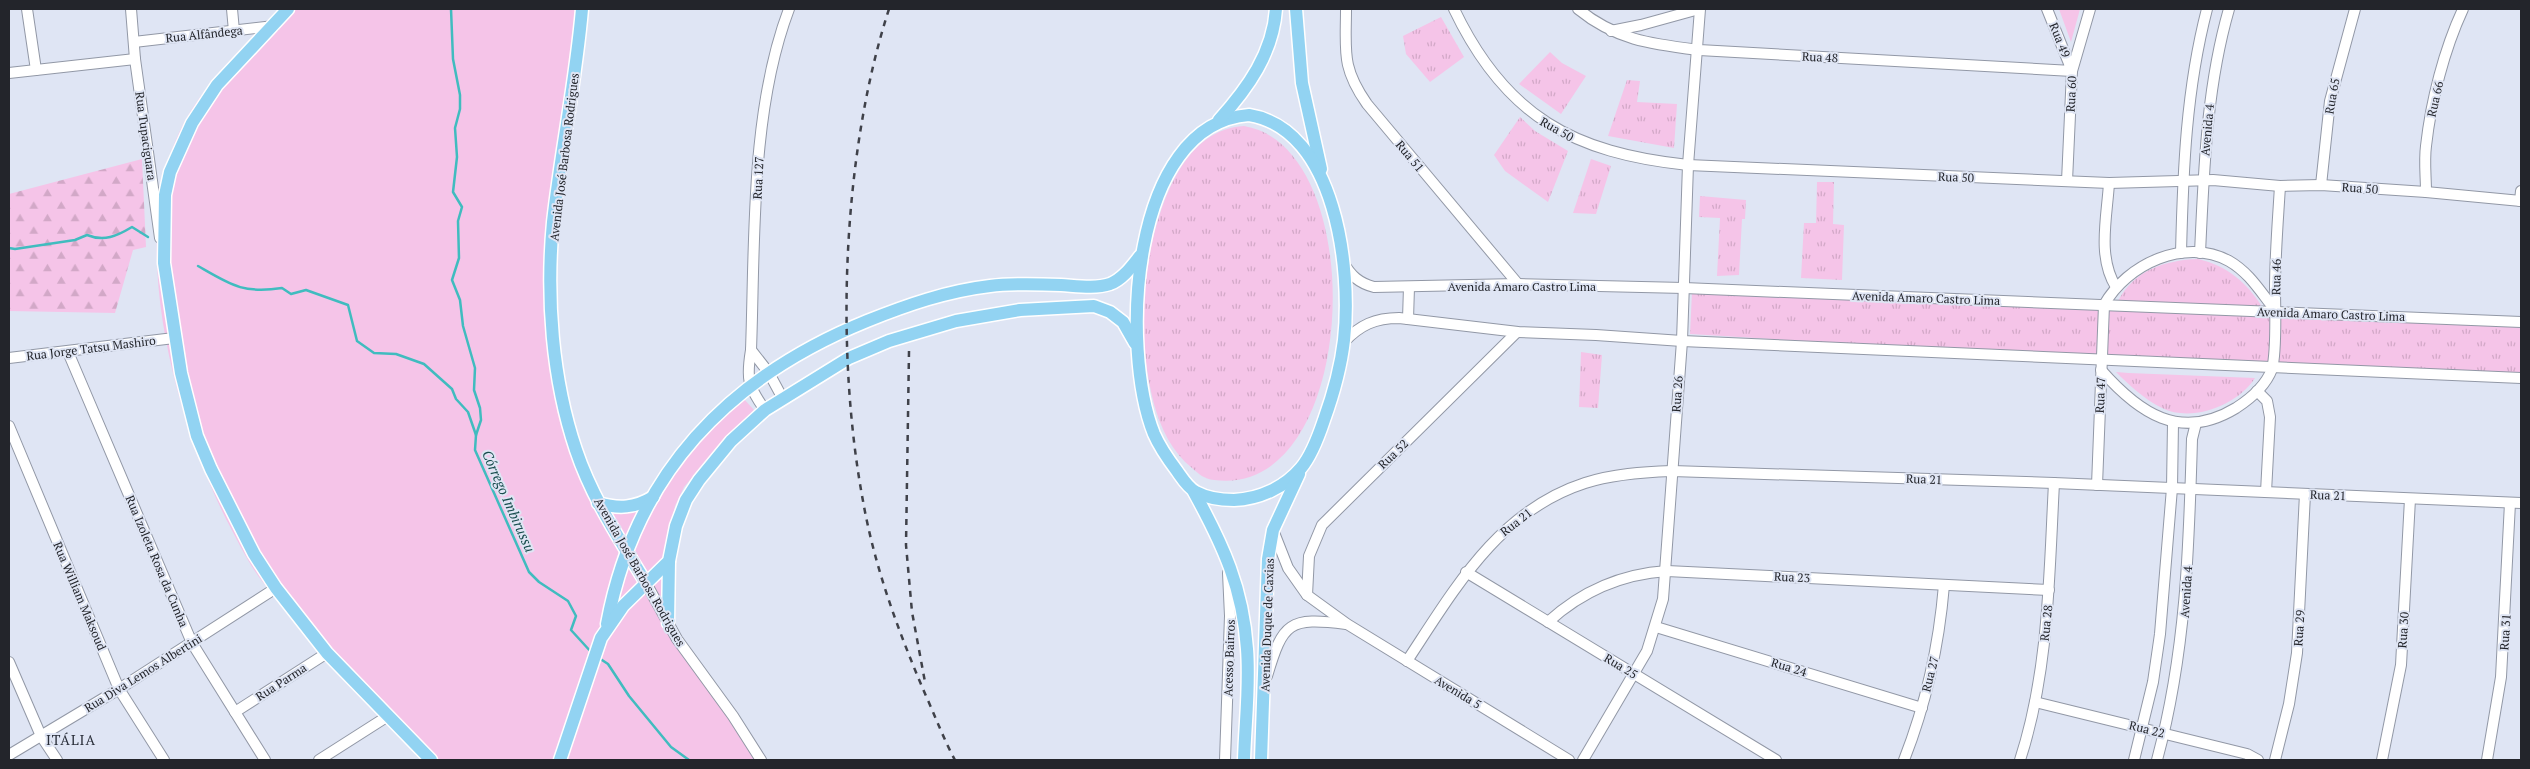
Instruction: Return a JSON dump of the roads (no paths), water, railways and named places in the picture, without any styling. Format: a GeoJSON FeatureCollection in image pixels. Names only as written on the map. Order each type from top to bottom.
{"type":"FeatureCollection","features":[{"type":"Feature","properties":{"kind":"main road"},"geometry":{"type":"LineString","coordinates":[[288,9],[274,26],[216,85],[181,145],[170,172],[165,194],[164,263],[180,373],[198,436],[211,468],[254,554],[276,588],[327,653],[431,760]]}},
{"type":"Feature","properties":{"kind":"main road","name":"Avenida José Barbosa Rodrigues"},"geometry":{"type":"LineString","coordinates":[[582,9],[553,224],[553,317],[556,357],[568,422],[576,451],[598,503],[646,583]]}},
{"type":"Feature","properties":{"kind":"main road"},"geometry":{"type":"LineString","coordinates":[[1136,344],[1138,285],[1146,231],[1170,172],[1195,139],[1219,120],[1253,78],[1269,44],[1275,24],[1276,9]]}},
{"type":"Feature","properties":{"kind":"main road"},"geometry":{"type":"LineString","coordinates":[[1296,9],[1302,83],[1323,176]]}},
{"type":"Feature","properties":{"kind":"main road"},"geometry":{"type":"LineString","coordinates":[[1219,120],[1250,115],[1277,123],[1292,136],[1323,176]]}},
{"type":"Feature","properties":{"kind":"main road","name":"Avenida Duque de Caxias"},"geometry":{"type":"LineString","coordinates":[[1261,760],[1264,726],[1267,568],[1273,530],[1286,499],[1319,434],[1330,404],[1344,342],[1346,317],[1343,261],[1335,217],[1323,176]]}},
{"type":"Feature","properties":{"kind":"main road"},"geometry":{"type":"LineString","coordinates":[[560,760],[603,633],[627,551],[653,498],[669,471],[690,442],[714,415],[749,386],[818,342],[895,309],[932,297],[992,286],[1031,284],[1093,287],[1110,284],[1130,268],[1142,254]]}},
{"type":"Feature","properties":{"kind":"main road"},"geometry":{"type":"LineString","coordinates":[[668,623],[669,561],[676,526],[686,500],[716,458],[765,410],[849,358],[889,341],[956,321],[1020,310],[1094,306],[1110,312],[1123,322],[1136,344]]}},
{"type":"Feature","properties":{"kind":"main road","name":"Avenida Duque de Caxias"},"geometry":{"type":"LineString","coordinates":[[1136,344],[1147,412],[1154,434],[1164,455],[1194,492],[1218,533],[1241,604],[1248,652],[1244,760]]}},
{"type":"Feature","properties":{"kind":"main road"},"geometry":{"type":"LineString","coordinates":[[1194,492],[1212,498],[1232,500],[1253,498],[1283,484],[1303,466]]}},
{"type":"Feature","properties":{"kind":"main road"},"geometry":{"type":"LineString","coordinates":[[598,503],[613,508],[628,507],[641,504],[653,498]]}},
{"type":"Feature","properties":{"kind":"main road"},"geometry":{"type":"LineString","coordinates":[[603,633],[623,606],[669,561]]}},
{"type":"Feature","properties":{"kind":"street"},"geometry":{"type":"LineString","coordinates":[[28,9],[36,70]]}},
{"type":"Feature","properties":{"kind":"street","name":"Rua Tupaciguara"},"geometry":{"type":"LineString","coordinates":[[131,9],[135,59],[164,263]]}},
{"type":"Feature","properties":{"kind":"street"},"geometry":{"type":"LineString","coordinates":[[232,9],[234,31]]}},
{"type":"Feature","properties":{"kind":"street","name":"Rua 127"},"geometry":{"type":"LineString","coordinates":[[749,386],[748,372],[751,350],[758,162],[766,94],[775,51],[789,9]]}},
{"type":"Feature","properties":{"kind":"street","name":"Rua 51"},"geometry":{"type":"LineString","coordinates":[[1346,9],[1346,63],[1352,84],[1518,284]]}},
{"type":"Feature","properties":{"kind":"street","name":"Rua 50"},"geometry":{"type":"LineString","coordinates":[[1454,9],[1465,34],[1484,62],[1508,91],[1536,117],[1566,135],[1597,148],[1629,157],[1688,166],[2109,183],[2203,180],[2280,186],[2321,185],[2521,198]]}},
{"type":"Feature","properties":{"kind":"street","name":"Rua 48"},"geometry":{"type":"LineString","coordinates":[[1578,9],[1610,31],[1646,44],[1699,50],[2072,71]]}},
{"type":"Feature","properties":{"kind":"street"},"geometry":{"type":"LineString","coordinates":[[1610,31],[1641,25],[1700,9]]}},
{"type":"Feature","properties":{"kind":"street","name":"Rua 26"},"geometry":{"type":"LineString","coordinates":[[1583,760],[1635,674],[1656,626],[1663,599],[1667,571],[1672,470],[1682,341],[1688,166],[1699,50],[1700,9]]}},
{"type":"Feature","properties":{"kind":"street","name":"Rua 49"},"geometry":{"type":"LineString","coordinates":[[2047,9],[2072,71]]}},
{"type":"Feature","properties":{"kind":"street","name":"Rua 60"},"geometry":{"type":"LineString","coordinates":[[2067,181],[2072,71],[2090,9]]}},
{"type":"Feature","properties":{"kind":"street","name":"Avenida 4"},"geometry":{"type":"LineString","coordinates":[[2181,253],[2187,117],[2198,46],[2207,9]]}},
{"type":"Feature","properties":{"kind":"street","name":"Avenida 4"},"geometry":{"type":"LineString","coordinates":[[2200,253],[2206,122],[2212,83],[2229,9]]}},
{"type":"Feature","properties":{"kind":"street","name":"Rua 65"},"geometry":{"type":"LineString","coordinates":[[2321,185],[2330,101],[2355,9]]}},
{"type":"Feature","properties":{"kind":"street","name":"Rua 66"},"geometry":{"type":"LineString","coordinates":[[2426,192],[2426,148],[2429,121],[2441,73],[2463,9]]}},
{"type":"Feature","properties":{"kind":"street","name":"Rua Alfândega"},"geometry":{"type":"LineString","coordinates":[[134,42],[274,26]]}},
{"type":"Feature","properties":{"kind":"street"},"geometry":{"type":"LineString","coordinates":[[9,73],[135,59]]}},
{"type":"Feature","properties":{"kind":"street"},"geometry":{"type":"LineString","coordinates":[[2109,183],[2104,260],[2109,275],[2116,287]]}},
{"type":"Feature","properties":{"kind":"street","name":"Rua 46"},"geometry":{"type":"LineString","coordinates":[[2272,369],[2280,186]]}},
{"type":"Feature","properties":{"kind":"street"},"geometry":{"type":"LineString","coordinates":[[2104,304],[2116,287],[2134,272],[2151,262],[2181,253],[2200,253],[2212,254],[2229,261],[2243,271],[2255,283],[2276,311]]}},
{"type":"Feature","properties":{"kind":"street","name":"Avenida Amaro Castro Lima"},"geometry":{"type":"LineString","coordinates":[[1343,261],[1354,278],[1363,284],[1374,287],[1518,284],[1684,288],[2521,322]]}},
{"type":"Feature","properties":{"kind":"street"},"geometry":{"type":"LineString","coordinates":[[1408,319],[1409,287]]}},
{"type":"Feature","properties":{"kind":"street","name":"Rua 47"},"geometry":{"type":"LineString","coordinates":[[2097,485],[2104,304]]}},
{"type":"Feature","properties":{"kind":"street"},"geometry":{"type":"LineString","coordinates":[[1344,342],[1355,331],[1373,321],[1384,318],[1518,332],[1596,334],[1682,341],[2101,366],[2272,369],[2521,378]]}},
{"type":"Feature","properties":{"kind":"street","name":"Rua 52"},"geometry":{"type":"LineString","coordinates":[[1307,595],[1308,556],[1322,525],[1518,332]]}},
{"type":"Feature","properties":{"kind":"street","name":"Rua Jorge Tatsu Mashiro"},"geometry":{"type":"LineString","coordinates":[[9,358],[174,338]]}},
{"type":"Feature","properties":{"kind":"street"},"geometry":{"type":"LineString","coordinates":[[751,350],[769,373],[784,398]]}},
{"type":"Feature","properties":{"kind":"street","name":"Rua Izoleta Rosa da Cunha"},"geometry":{"type":"LineString","coordinates":[[68,352],[192,643],[266,760]]}},
{"type":"Feature","properties":{"kind":"street"},"geometry":{"type":"LineString","coordinates":[[2101,366],[2125,395],[2156,417],[2173,422],[2196,423],[2214,419],[2251,398],[2272,369]]}},
{"type":"Feature","properties":{"kind":"street"},"geometry":{"type":"LineString","coordinates":[[749,386],[765,410]]}},
{"type":"Feature","properties":{"kind":"street"},"geometry":{"type":"LineString","coordinates":[[2257,391],[2267,401],[2270,417],[2266,492]]}},
{"type":"Feature","properties":{"kind":"street","name":"Avenida 4"},"geometry":{"type":"LineString","coordinates":[[2134,760],[2153,682],[2160,634],[2172,488],[2173,422]]}},
{"type":"Feature","properties":{"kind":"street","name":"Avenida 4"},"geometry":{"type":"LineString","coordinates":[[2157,760],[2175,686],[2182,636],[2192,439],[2196,423]]}},
{"type":"Feature","properties":{"kind":"street","name":"Rua William Maksoud"},"geometry":{"type":"LineString","coordinates":[[9,426],[119,689],[164,760]]}},
{"type":"Feature","properties":{"kind":"street","name":"Rua 21"},"geometry":{"type":"LineString","coordinates":[[1407,661],[1466,572],[1514,522],[1564,490],[1614,476],[1672,470],[2054,483],[2521,503]]}},
{"type":"Feature","properties":{"kind":"street","name":"Rua 28"},"geometry":{"type":"LineString","coordinates":[[2020,760],[2035,702],[2047,619],[2054,483]]}},
{"type":"Feature","properties":{"kind":"street","name":"Rua 29"},"geometry":{"type":"LineString","coordinates":[[2275,760],[2289,704],[2297,654],[2304,494]]}},
{"type":"Feature","properties":{"kind":"street","name":"Rua 30"},"geometry":{"type":"LineString","coordinates":[[2382,760],[2401,665],[2410,498]]}},
{"type":"Feature","properties":{"kind":"street","name":"Rua 31"},"geometry":{"type":"LineString","coordinates":[[2487,760],[2501,677],[2510,503]]}},
{"type":"Feature","properties":{"kind":"street","name":"Avenida 5"},"geometry":{"type":"LineString","coordinates":[[1273,530],[1288,568],[1307,595],[1347,624],[1569,760]]}},
{"type":"Feature","properties":{"kind":"street","name":"Acesso Bairros"},"geometry":{"type":"LineString","coordinates":[[1225,760],[1230,616],[1227,557]]}},
{"type":"Feature","properties":{"kind":"street","name":"Rua 23"},"geometry":{"type":"LineString","coordinates":[[1548,622],[1582,595],[1604,585],[1628,576],[1667,571],[2049,590]]}},
{"type":"Feature","properties":{"kind":"street","name":"Rua 25"},"geometry":{"type":"LineString","coordinates":[[1466,572],[1776,760]]}},
{"type":"Feature","properties":{"kind":"street","name":"Avenida José Barbosa Rodrigues"},"geometry":{"type":"LineString","coordinates":[[646,583],[668,623],[733,716],[761,760]]}},
{"type":"Feature","properties":{"kind":"street","name":"Rua 27"},"geometry":{"type":"LineString","coordinates":[[1904,760],[1922,708],[1936,649],[1944,585]]}},
{"type":"Feature","properties":{"kind":"street","name":"Rua Diva Lemos Albertini"},"geometry":{"type":"LineString","coordinates":[[9,755],[119,689],[276,588]]}},
{"type":"Feature","properties":{"kind":"street","name":"Avenida 5"},"geometry":{"type":"LineString","coordinates":[[1264,686],[1278,643],[1290,627],[1301,621],[1347,624]]}},
{"type":"Feature","properties":{"kind":"street","name":"Rua 24"},"geometry":{"type":"LineString","coordinates":[[1656,626],[1922,708]]}},
{"type":"Feature","properties":{"kind":"street","name":"Rua Parma"},"geometry":{"type":"LineString","coordinates":[[235,712],[327,653]]}},
{"type":"Feature","properties":{"kind":"street"},"geometry":{"type":"LineString","coordinates":[[9,662],[41,736],[57,760]]}},
{"type":"Feature","properties":{"kind":"street","name":"Rua 22"},"geometry":{"type":"LineString","coordinates":[[2035,702],[2247,754],[2258,760]]}},
{"type":"Feature","properties":{"kind":"street"},"geometry":{"type":"LineString","coordinates":[[319,760],[388,716]]}},
{"type":"Feature","properties":{"kind":"street"},"geometry":{"type":"LineString","coordinates":[[1264,726],[1265,760]]}},
{"type":"Feature","properties":{"kind":"waterway","name":"Córrego Imbirussu"},"geometry":{"type":"LineString","coordinates":[[451,9],[453,59],[460,95],[460,109],[455,128],[457,157],[453,192],[462,207],[458,221],[459,258],[452,280],[460,300],[463,326],[475,368],[474,390],[480,408],[481,420],[476,435],[475,450],[529,572],[539,582],[568,601],[576,616],[571,630],[592,653]]}},
{"type":"Feature","properties":{"kind":"waterway"},"geometry":{"type":"LineString","coordinates":[[9,248],[15,249],[75,240],[87,235],[105,238],[132,227],[148,237]]}},
{"type":"Feature","properties":{"kind":"waterway"},"geometry":{"type":"LineString","coordinates":[[198,266],[229,283],[247,289],[269,290],[282,288],[291,294],[306,290],[348,305],[357,341],[374,353],[396,354],[424,364],[452,389],[456,399],[468,412],[476,435]]}},
{"type":"Feature","properties":{"kind":"waterway","name":"Córrego Imbirussu"},"geometry":{"type":"LineString","coordinates":[[599,658],[608,664],[629,696],[671,747],[689,760]]}},
{"type":"Feature","properties":{"kind":"railway"},"geometry":{"type":"LineString","coordinates":[[889,9],[873,66],[861,126],[853,189],[848,253],[847,318],[849,381],[854,443],[868,526],[881,576],[906,649],[955,760]]}},
{"type":"Feature","properties":{"kind":"railway"},"geometry":{"type":"LineString","coordinates":[[909,351],[906,545],[912,612],[925,682]]}},
{"type":"Feature","properties":{"kind":"district","name":"ITÁLIA"},"geometry":{"type":"Point","coordinates":[71,739]}}]}
